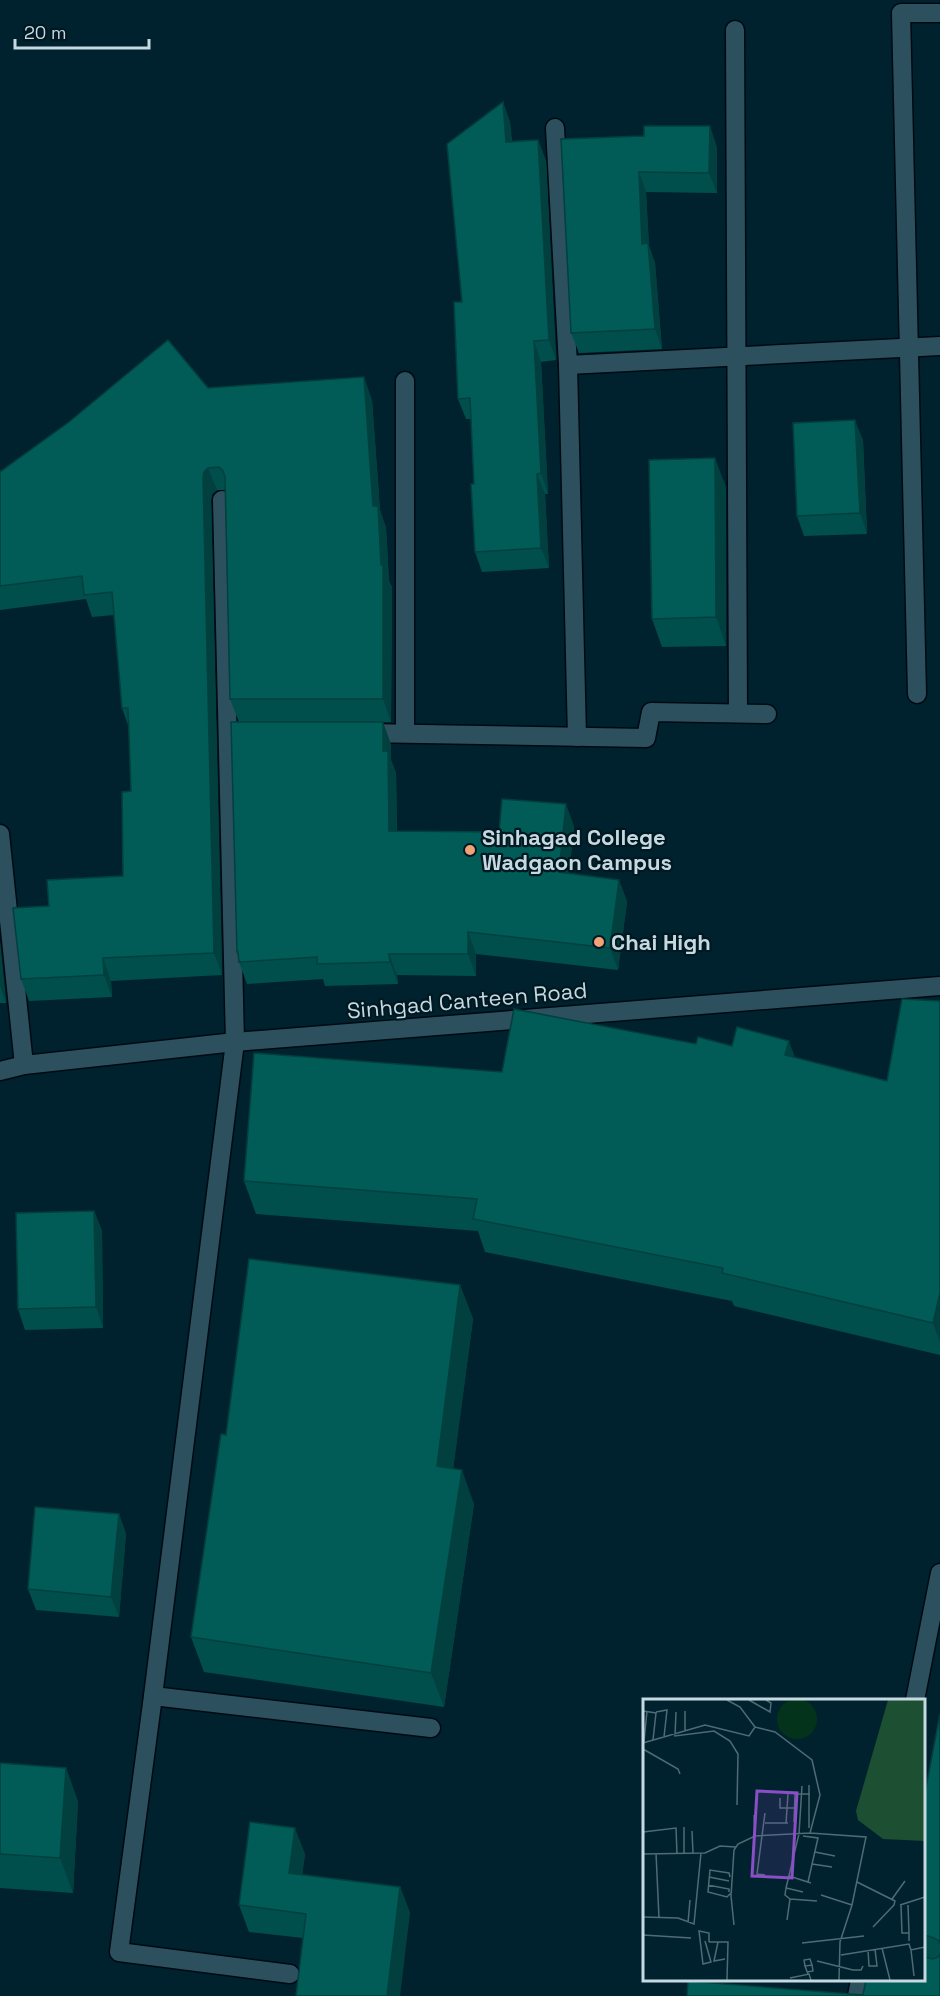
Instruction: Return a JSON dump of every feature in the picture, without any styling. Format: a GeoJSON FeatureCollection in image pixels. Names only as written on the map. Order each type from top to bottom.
{"type":"FeatureCollection","features":[{"type":"Feature","properties":{"kind":"street"},"geometry":{"type":"LineString","coordinates":[[918,694],[901,13],[940,13]]}},
{"type":"Feature","properties":{"kind":"street"},"geometry":{"type":"LineString","coordinates":[[735,30],[738,713]]}},
{"type":"Feature","properties":{"kind":"street"},"geometry":{"type":"LineString","coordinates":[[555,128],[568,364],[577,737]]}},
{"type":"Feature","properties":{"kind":"street"},"geometry":{"type":"LineString","coordinates":[[568,364],[940,346]]}},
{"type":"Feature","properties":{"kind":"street"},"geometry":{"type":"LineString","coordinates":[[405,381],[405,733]]}},
{"type":"Feature","properties":{"kind":"street"},"geometry":{"type":"LineString","coordinates":[[222,500],[233,733],[235,1042],[153,1696],[118,1953],[290,1974]]}},
{"type":"Feature","properties":{"kind":"street"},"geometry":{"type":"LineString","coordinates":[[346,733],[646,738],[651,712],[767,714]]}},
{"type":"Feature","properties":{"kind":"street"},"geometry":{"type":"LineString","coordinates":[[0,834],[24,1065]]}},
{"type":"Feature","properties":{"kind":"street","name":"Sinhgad Canteen Road"},"geometry":{"type":"LineString","coordinates":[[0,1071],[24,1065],[235,1042],[940,986]]}},
{"type":"Feature","properties":{"kind":"street"},"geometry":{"type":"LineString","coordinates":[[915,1699],[940,1573]]}},
{"type":"Feature","properties":{"kind":"street"},"geometry":{"type":"LineString","coordinates":[[153,1696],[431,1728]]}},
{"type":"Feature","properties":{"kind":"street"},"geometry":{"type":"LineString","coordinates":[[857,1996],[860,1981]]}},
{"type":"Feature","properties":{"kind":"building"},"geometry":{"type":"Polygon","coordinates":[[[503,102],[506,142],[538,140],[549,340],[534,341],[541,473],[537,474],[541,548],[475,552],[470,398],[458,399],[454,302],[462,302],[447,144],[503,102]]]}},
{"type":"Feature","properties":{"kind":"building"},"geometry":{"type":"Polygon","coordinates":[[[644,126],[710,126],[709,173],[639,172],[642,244],[648,243],[655,329],[571,333],[561,139],[644,136],[644,126]]]}},
{"type":"Feature","properties":{"kind":"building"},"geometry":{"type":"Polygon","coordinates":[[[168,340],[208,388],[364,377],[373,506],[378,506],[381,565],[383,565],[383,699],[230,699],[225,477],[219,467],[208,468],[203,478],[214,953],[103,958],[104,975],[21,979],[13,908],[49,906],[47,880],[123,876],[122,792],[131,791],[128,708],[122,708],[112,592],[84,595],[82,576],[0,586],[0,472],[69,422],[168,340]]]}},
{"type":"Feature","properties":{"kind":"building"},"geometry":{"type":"Polygon","coordinates":[[[855,420],[860,513],[797,516],[793,423],[855,420]]]}},
{"type":"Feature","properties":{"kind":"building"},"geometry":{"type":"Polygon","coordinates":[[[715,458],[716,617],[652,619],[649,460],[715,458]]]}},
{"type":"Feature","properties":{"kind":"building"},"geometry":{"type":"Polygon","coordinates":[[[231,722],[383,722],[383,751],[388,751],[389,831],[499,832],[502,799],[566,804],[559,872],[619,880],[610,948],[468,932],[468,954],[389,954],[390,962],[317,964],[317,957],[239,962],[231,722]]]}},
{"type":"Feature","properties":{"kind":"building"},"geometry":{"type":"Polygon","coordinates":[[[902,999],[940,1001],[940,1293],[933,1323],[722,1273],[723,1268],[473,1219],[477,1199],[244,1181],[254,1053],[502,1072],[514,1009],[696,1044],[698,1037],[732,1046],[737,1027],[789,1041],[785,1055],[887,1081],[902,999]]]}},
{"type":"Feature","properties":{"kind":"building"},"geometry":{"type":"Polygon","coordinates":[[[94,1211],[96,1307],[18,1309],[16,1213],[94,1211]]]}},
{"type":"Feature","properties":{"kind":"building"},"geometry":{"type":"Polygon","coordinates":[[[249,1259],[460,1285],[437,1466],[462,1470],[431,1673],[191,1637],[221,1434],[226,1435],[249,1259]]]}},
{"type":"Feature","properties":{"kind":"building"},"geometry":{"type":"Polygon","coordinates":[[[35,1507],[119,1514],[111,1597],[28,1589],[35,1507]]]}},
{"type":"Feature","properties":{"kind":"building"},"geometry":{"type":"Polygon","coordinates":[[[940,1714],[940,1945],[939,1941],[925,1935],[925,1793],[940,1714]]]}},
{"type":"Feature","properties":{"kind":"building"},"geometry":{"type":"Polygon","coordinates":[[[0,1763],[66,1768],[60,1858],[0,1854],[0,1763]]]}},
{"type":"Feature","properties":{"kind":"building"},"geometry":{"type":"Polygon","coordinates":[[[250,1822],[295,1828],[289,1873],[400,1887],[387,1996],[296,1996],[306,1914],[239,1905],[250,1822]]]}},
{"type":"Feature","properties":{"kind":"building"},"geometry":{"type":"Polygon","coordinates":[[[940,1954],[940,1996],[687,1996],[688,1981],[863,1995],[866,1981],[925,1981],[925,1957],[933,1959],[940,1954]]]}},
{"type":"Feature","properties":{"kind":"place","name":"Sinhagad College Wadgaon Campus"},"geometry":{"type":"Point","coordinates":[470,850]}},
{"type":"Feature","properties":{"kind":"place","name":"Chai High"},"geometry":{"type":"Point","coordinates":[599,942]}}]}
